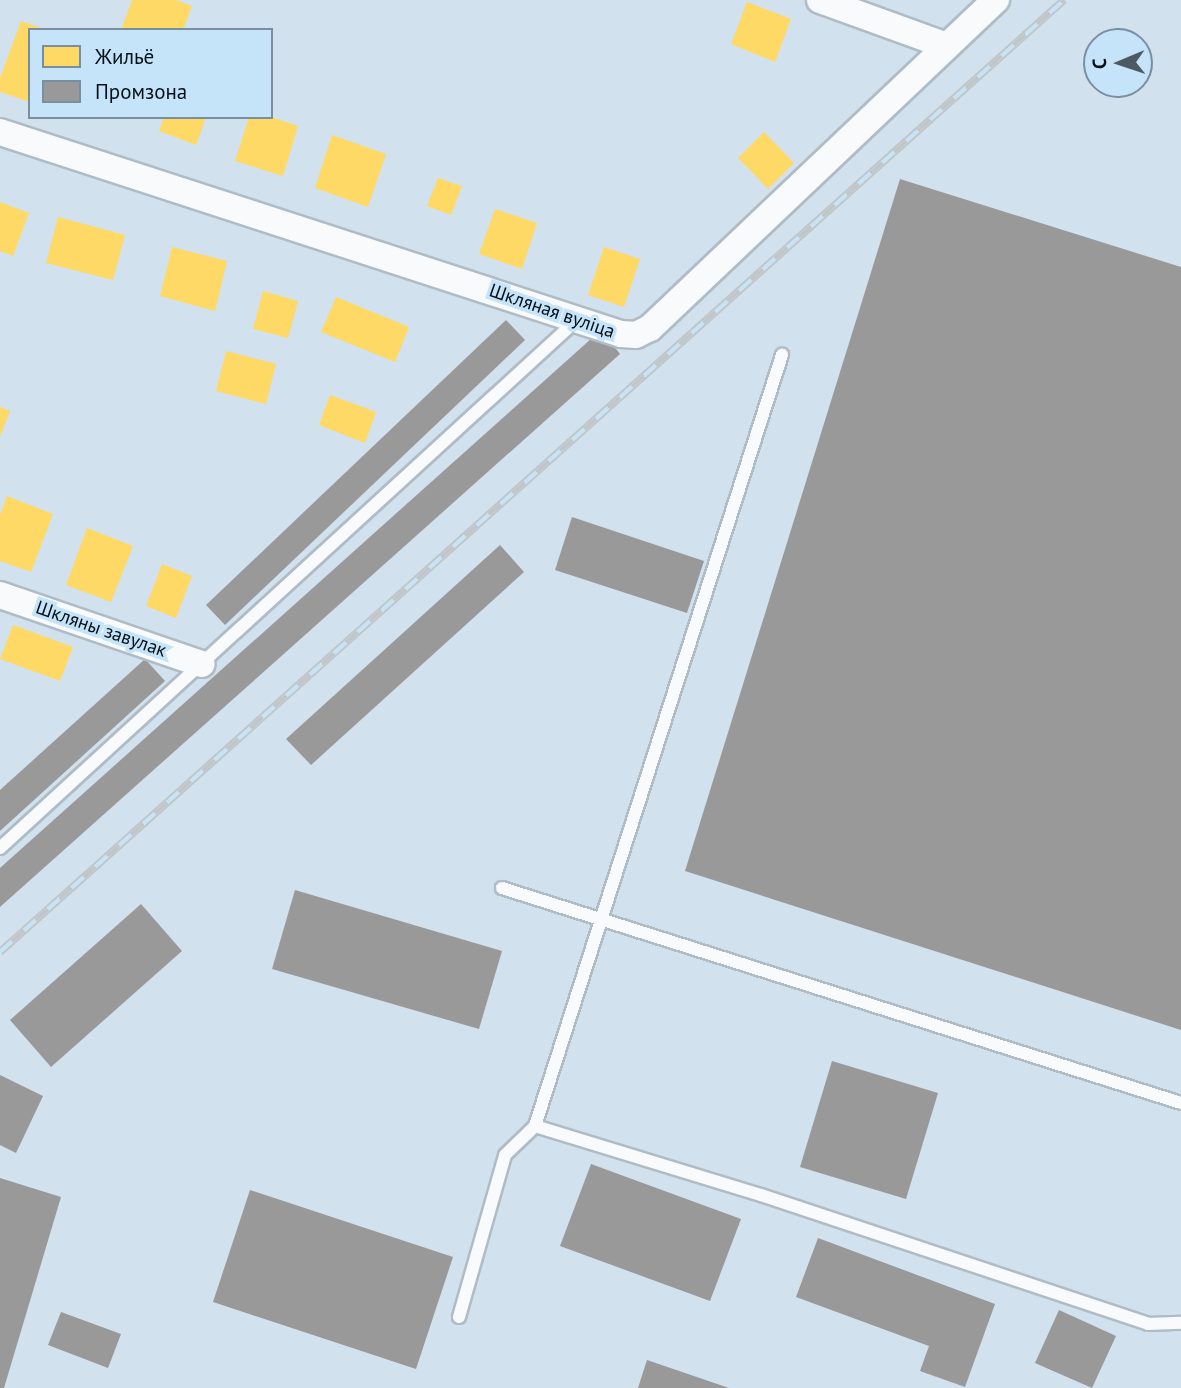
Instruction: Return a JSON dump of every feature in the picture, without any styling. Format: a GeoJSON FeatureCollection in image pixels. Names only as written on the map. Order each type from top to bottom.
{"type":"FeatureCollection","features":[{"type":"Feature","properties":{"kind":"street"},"geometry":{"type":"LineString","coordinates":[[820,0],[944,45]]}},
{"type":"Feature","properties":{"kind":"street","name":"Шкляная вуліца"},"geometry":{"type":"LineString","coordinates":[[0,132],[579,318],[621,334],[636,335],[650,328],[944,45],[996,0]]}},
{"type":"Feature","properties":{"kind":"street","name":"Шкляны завулак"},"geometry":{"type":"LineString","coordinates":[[0,595],[202,664]]}},
{"type":"Feature","properties":{"kind":"lane"},"geometry":{"type":"LineString","coordinates":[[0,848],[579,318]]}},
{"type":"Feature","properties":{"kind":"lane"},"geometry":{"type":"LineString","coordinates":[[459,1317],[505,1155],[535,1126],[604,918],[782,355]]}},
{"type":"Feature","properties":{"kind":"lane"},"geometry":{"type":"LineString","coordinates":[[502,888],[604,918],[1181,1103]]}},
{"type":"Feature","properties":{"kind":"lane"},"geometry":{"type":"LineString","coordinates":[[535,1126],[761,1195],[1149,1324],[1181,1323]]}},
{"type":"Feature","properties":{"kind":"building: Жильё"},"geometry":{"type":"Polygon","coordinates":[[[132,0],[176,0],[192,6],[184,28],[122,28],[132,0]]]}},
{"type":"Feature","properties":{"kind":"building: Жильё"},"geometry":{"type":"Polygon","coordinates":[[[747,2],[791,19],[775,62],[731,44],[747,2]]]}},
{"type":"Feature","properties":{"kind":"building: Жильё"},"geometry":{"type":"Polygon","coordinates":[[[21,21],[41,28],[28,28],[28,101],[0,92],[0,78],[21,21]]]}},
{"type":"Feature","properties":{"kind":"building: Жильё"},"geometry":{"type":"Polygon","coordinates":[[[273,118],[298,126],[283,176],[235,161],[248,119],[273,118]]]}},
{"type":"Feature","properties":{"kind":"building: Жильё"},"geometry":{"type":"Polygon","coordinates":[[[163,119],[205,119],[196,145],[159,131],[163,119]]]}},
{"type":"Feature","properties":{"kind":"building: Жильё"},"geometry":{"type":"Polygon","coordinates":[[[764,132],[794,163],[768,189],[738,158],[764,132]]]}},
{"type":"Feature","properties":{"kind":"building: Жильё"},"geometry":{"type":"Polygon","coordinates":[[[332,135],[386,154],[368,207],[315,188],[332,135]]]}},
{"type":"Feature","properties":{"kind":"building: Жильё"},"geometry":{"type":"Polygon","coordinates":[[[438,178],[462,186],[451,215],[427,206],[438,178]]]}},
{"type":"Feature","properties":{"kind":"building: Жильё"},"geometry":{"type":"Polygon","coordinates":[[[0,202],[29,213],[13,256],[0,251],[0,202]]]}},
{"type":"Feature","properties":{"kind":"building: Жильё"},"geometry":{"type":"Polygon","coordinates":[[[495,209],[537,223],[522,269],[479,254],[495,209]]]}},
{"type":"Feature","properties":{"kind":"building: Жильё"},"geometry":{"type":"Polygon","coordinates":[[[58,217],[125,235],[113,280],[46,263],[58,217]]]}},
{"type":"Feature","properties":{"kind":"building: Жильё"},"geometry":{"type":"Polygon","coordinates":[[[172,247],[227,261],[215,311],[160,296],[172,247]]]}},
{"type":"Feature","properties":{"kind":"building: Жильё"},"geometry":{"type":"Polygon","coordinates":[[[604,247],[640,259],[624,307],[588,295],[604,247]]]}},
{"type":"Feature","properties":{"kind":"building: Жильё"},"geometry":{"type":"Polygon","coordinates":[[[263,291],[298,301],[288,338],[253,329],[263,291]]]}},
{"type":"Feature","properties":{"kind":"building: Жильё"},"geometry":{"type":"Polygon","coordinates":[[[336,297],[409,327],[395,362],[321,332],[336,297]]]}},
{"type":"Feature","properties":{"kind":"building: Жильё"},"geometry":{"type":"Polygon","coordinates":[[[226,351],[276,364],[266,404],[216,391],[226,351]]]}},
{"type":"Feature","properties":{"kind":"building: Жильё"},"geometry":{"type":"Polygon","coordinates":[[[330,395],[376,412],[365,443],[319,425],[330,395]]]}},
{"type":"Feature","properties":{"kind":"building: Жильё"},"geometry":{"type":"Polygon","coordinates":[[[0,407],[10,411],[0,437],[0,407]]]}},
{"type":"Feature","properties":{"kind":"building: Жильё"},"geometry":{"type":"Polygon","coordinates":[[[7,496],[53,514],[31,572],[0,561],[0,515],[7,496]]]}},
{"type":"Feature","properties":{"kind":"building: Жильё"},"geometry":{"type":"Polygon","coordinates":[[[87,528],[133,546],[111,602],[66,585],[87,528]]]}},
{"type":"Feature","properties":{"kind":"building: Жильё"},"geometry":{"type":"Polygon","coordinates":[[[162,564],[192,576],[176,618],[146,606],[162,564]]]}},
{"type":"Feature","properties":{"kind":"building: Жильё"},"geometry":{"type":"Polygon","coordinates":[[[13,625],[73,647],[60,681],[0,659],[13,625]]]}},
{"type":"Feature","properties":{"kind":"building: Промзона"},"geometry":{"type":"Polygon","coordinates":[[[900,179],[1181,267],[1181,1030],[685,871],[900,179]]]}},
{"type":"Feature","properties":{"kind":"building: Промзона"},"geometry":{"type":"Polygon","coordinates":[[[506,320],[525,340],[225,625],[206,605],[506,320]]]}},
{"type":"Feature","properties":{"kind":"building: Промзона"},"geometry":{"type":"Polygon","coordinates":[[[601,330],[620,354],[0,907],[0,868],[601,330]]]}},
{"type":"Feature","properties":{"kind":"building: Промзона"},"geometry":{"type":"Polygon","coordinates":[[[572,517],[704,561],[687,613],[555,570],[572,517]]]}},
{"type":"Feature","properties":{"kind":"building: Промзона"},"geometry":{"type":"Polygon","coordinates":[[[500,545],[524,572],[311,765],[286,739],[500,545]]]}},
{"type":"Feature","properties":{"kind":"building: Промзона"},"geometry":{"type":"Polygon","coordinates":[[[145,659],[165,681],[0,831],[0,790],[145,659]]]}},
{"type":"Feature","properties":{"kind":"building: Промзона"},"geometry":{"type":"Polygon","coordinates":[[[295,890],[502,951],[479,1029],[272,969],[295,890]]]}},
{"type":"Feature","properties":{"kind":"building: Промзона"},"geometry":{"type":"Polygon","coordinates":[[[141,904],[182,951],[51,1067],[10,1020],[141,904]]]}},
{"type":"Feature","properties":{"kind":"building: Промзона"},"geometry":{"type":"Polygon","coordinates":[[[832,1061],[938,1093],[906,1199],[800,1167],[832,1061]]]}},
{"type":"Feature","properties":{"kind":"building: Промзона"},"geometry":{"type":"Polygon","coordinates":[[[0,1075],[43,1096],[16,1153],[0,1145],[0,1075]]]}},
{"type":"Feature","properties":{"kind":"building: Промзона"},"geometry":{"type":"Polygon","coordinates":[[[591,1164],[741,1219],[710,1301],[560,1246],[591,1164]]]}},
{"type":"Feature","properties":{"kind":"building: Промзона"},"geometry":{"type":"Polygon","coordinates":[[[0,1178],[61,1197],[4,1388],[0,1388],[0,1178]]]}},
{"type":"Feature","properties":{"kind":"building: Промзона"},"geometry":{"type":"Polygon","coordinates":[[[250,1190],[453,1257],[416,1369],[213,1302],[250,1190]]]}},
{"type":"Feature","properties":{"kind":"building: Промзона"},"geometry":{"type":"Polygon","coordinates":[[[818,1238],[995,1304],[965,1387],[920,1371],[929,1346],[796,1297],[818,1238]]]}},
{"type":"Feature","properties":{"kind":"building: Промзона"},"geometry":{"type":"Polygon","coordinates":[[[1059,1310],[1116,1336],[1092,1388],[1035,1363],[1059,1310]]]}},
{"type":"Feature","properties":{"kind":"building: Промзона"},"geometry":{"type":"Polygon","coordinates":[[[61,1312],[121,1334],[108,1368],[48,1345],[61,1312]]]}},
{"type":"Feature","properties":{"kind":"building: Промзона"},"geometry":{"type":"Polygon","coordinates":[[[647,1360],[729,1388],[638,1388],[647,1360]]]}},
{"type":"Feature","properties":{"kind":"railway"},"geometry":{"type":"LineString","coordinates":[[0,952],[1064,0]]}}]}
